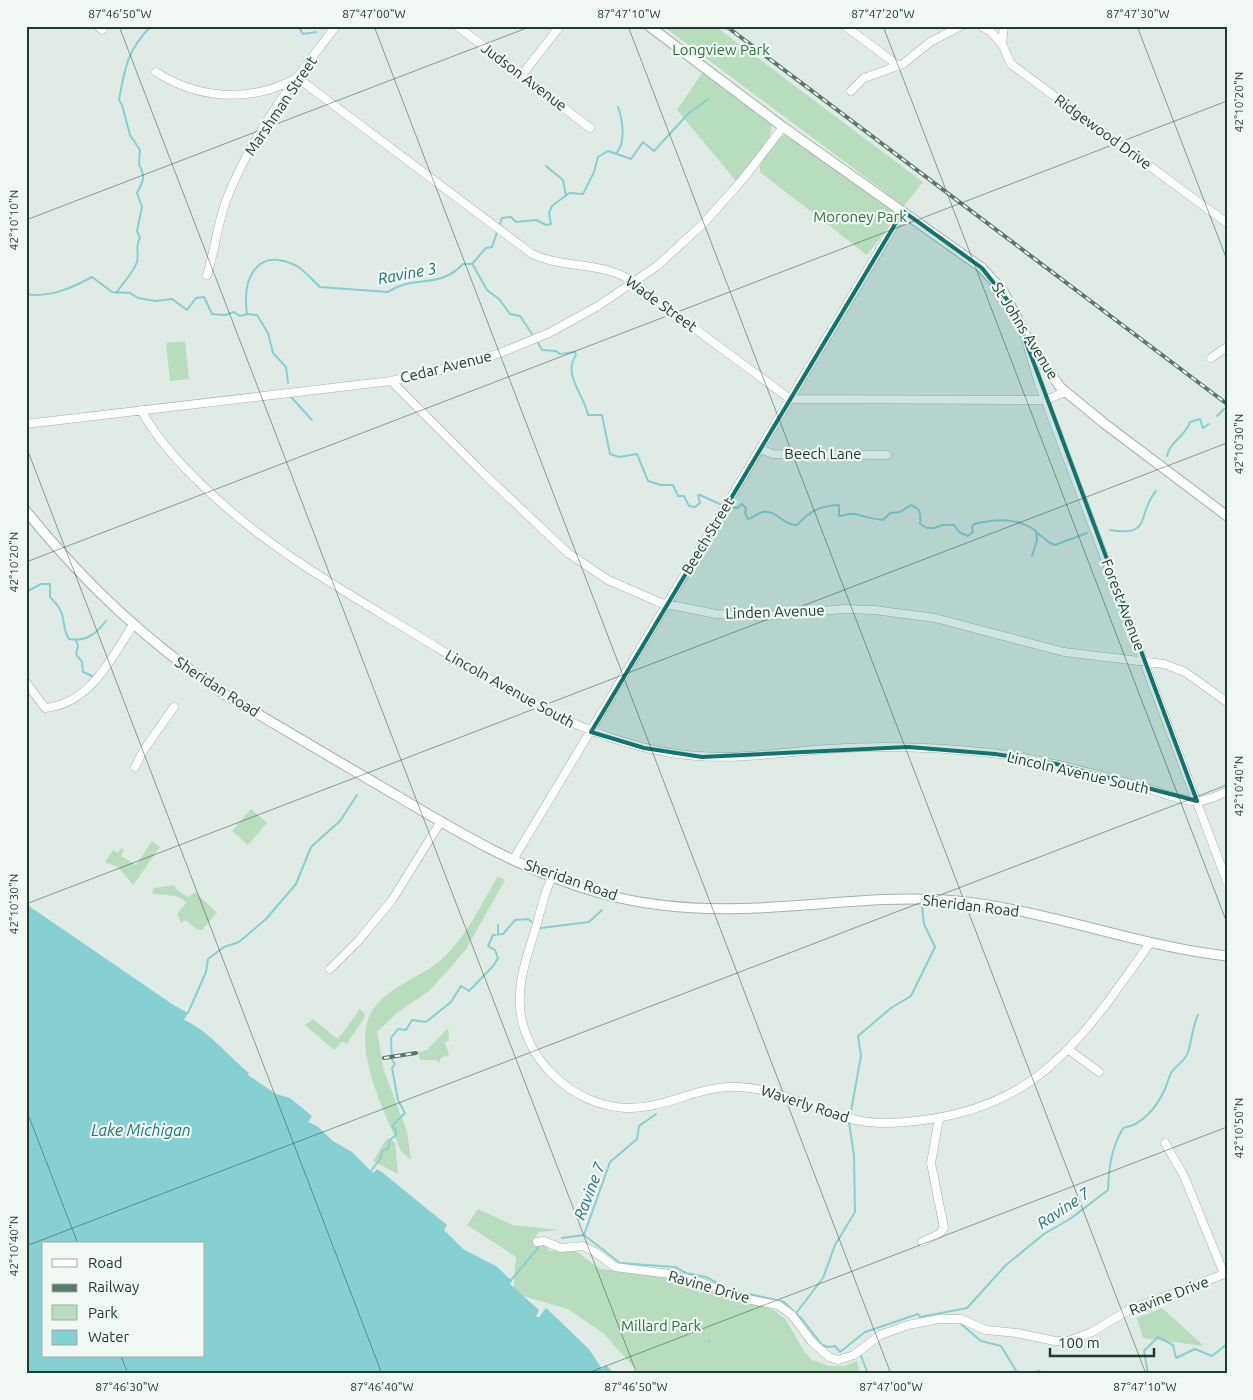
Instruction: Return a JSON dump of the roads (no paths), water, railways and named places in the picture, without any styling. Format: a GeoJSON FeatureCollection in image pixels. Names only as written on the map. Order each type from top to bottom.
{"type":"FeatureCollection","features":[{"type":"Feature","properties":{"kind":"street","name":"Marshman Street"},"geometry":{"type":"LineString","coordinates":[[207,275],[216,234],[237,175],[256,137],[295,79],[336,26]]}},
{"type":"Feature","properties":{"kind":"street","name":"Judson Avenue"},"geometry":{"type":"LineString","coordinates":[[457,26],[590,128]]}},
{"type":"Feature","properties":{"kind":"street"},"geometry":{"type":"LineString","coordinates":[[522,75],[560,26]]}},
{"type":"Feature","properties":{"kind":"street","name":"St Johns Avenue"},"geometry":{"type":"LineString","coordinates":[[649,26],[783,127],[974,262],[994,280],[1008,299],[1034,351],[1065,392],[1227,516]]}},
{"type":"Feature","properties":{"kind":"street"},"geometry":{"type":"LineString","coordinates":[[845,26],[899,66]]}},
{"type":"Feature","properties":{"kind":"street"},"geometry":{"type":"LineString","coordinates":[[851,91],[864,78],[899,66],[935,39],[961,26]]}},
{"type":"Feature","properties":{"kind":"street"},"geometry":{"type":"LineString","coordinates":[[981,26],[990,31],[1002,44]]}},
{"type":"Feature","properties":{"kind":"street"},"geometry":{"type":"LineString","coordinates":[[1002,44],[1004,26]]}},
{"type":"Feature","properties":{"kind":"street","name":"Ridgewood Drive"},"geometry":{"type":"LineString","coordinates":[[1002,44],[1011,64],[1227,223]]}},
{"type":"Feature","properties":{"kind":"street"},"geometry":{"type":"LineString","coordinates":[[156,72],[178,85],[214,95],[245,94],[268,90],[295,79]]}},
{"type":"Feature","properties":{"kind":"street","name":"Wade Street"},"geometry":{"type":"LineString","coordinates":[[295,79],[303,82],[532,254],[554,263],[595,266],[614,271],[635,283],[790,399]]}},
{"type":"Feature","properties":{"kind":"street","name":"Cedar Avenue"},"geometry":{"type":"LineString","coordinates":[[26,424],[391,381],[455,368],[512,349],[560,327],[635,283],[704,223],[743,179],[783,127]]}},
{"type":"Feature","properties":{"kind":"street","name":"Beech Street"},"geometry":{"type":"LineString","coordinates":[[513,860],[903,211]]}},
{"type":"Feature","properties":{"kind":"street","name":"Forest Avenue"},"geometry":{"type":"LineString","coordinates":[[1022,326],[1046,400],[1227,882]]}},
{"type":"Feature","properties":{"kind":"street"},"geometry":{"type":"LineString","coordinates":[[1211,358],[1227,347]]}},
{"type":"Feature","properties":{"kind":"street","name":"Linden Avenue"},"geometry":{"type":"LineString","coordinates":[[391,381],[483,473],[568,553],[608,580],[634,592],[668,604],[716,614],[741,616],[844,609],[908,613],[961,624],[1019,642],[1064,652],[1144,660],[1164,664],[1185,672],[1227,702]]}},
{"type":"Feature","properties":{"kind":"street"},"geometry":{"type":"LineString","coordinates":[[790,399],[1046,400],[1065,392]]}},
{"type":"Feature","properties":{"kind":"street","name":"Lincoln Avenue South"},"geometry":{"type":"LineString","coordinates":[[141,410],[164,445],[207,490],[290,559],[513,693],[552,715],[591,732],[644,748],[702,757],[767,756],[827,749],[908,747],[995,754],[1056,764],[1197,802]]}},
{"type":"Feature","properties":{"kind":"street","name":"Beech Lane"},"geometry":{"type":"LineString","coordinates":[[760,449],[773,454],[887,454]]}},
{"type":"Feature","properties":{"kind":"street","name":"Sheridan Road"},"geometry":{"type":"LineString","coordinates":[[26,511],[88,583],[133,625],[170,656],[224,694],[476,843],[553,876],[599,893],[676,906],[727,909],[773,908],[875,899],[944,900],[1029,913],[1149,944],[1227,956]]}},
{"type":"Feature","properties":{"kind":"street"},"geometry":{"type":"LineString","coordinates":[[26,682],[46,708],[56,707],[68,702],[94,683],[133,625]]}},
{"type":"Feature","properties":{"kind":"street"},"geometry":{"type":"LineString","coordinates":[[135,767],[143,751],[174,707]]}},
{"type":"Feature","properties":{"kind":"street"},"geometry":{"type":"LineString","coordinates":[[1197,802],[1227,792]]}},
{"type":"Feature","properties":{"kind":"street"},"geometry":{"type":"LineString","coordinates":[[330,969],[364,934],[392,900],[440,823]]}},
{"type":"Feature","properties":{"kind":"street","name":"Waverly Road"},"geometry":{"type":"LineString","coordinates":[[553,876],[525,963],[521,985],[520,1008],[537,1053],[555,1077],[569,1089],[599,1104],[626,1108],[663,1105],[707,1090],[722,1087],[755,1088],[781,1093],[855,1120],[874,1122],[938,1118],[968,1111],[1005,1097],[1044,1072],[1069,1050],[1098,1015],[1149,944]]}},
{"type":"Feature","properties":{"kind":"street"},"geometry":{"type":"LineString","coordinates":[[1069,1050],[1098,1072]]}},
{"type":"Feature","properties":{"kind":"street"},"geometry":{"type":"LineString","coordinates":[[922,1242],[940,1234],[944,1228],[931,1163],[938,1118]]}},
{"type":"Feature","properties":{"kind":"street"},"geometry":{"type":"LineString","coordinates":[[1165,1143],[1191,1191],[1225,1273]]}},
{"type":"Feature","properties":{"kind":"street","name":"Ravine Drive"},"geometry":{"type":"LineString","coordinates":[[537,1242],[544,1241],[561,1248],[583,1246],[595,1252],[615,1267],[670,1274],[700,1282],[736,1297],[778,1305],[792,1315],[811,1341],[829,1357],[838,1360],[854,1355],[880,1335],[908,1325],[940,1318],[961,1319],[986,1330],[1017,1333],[1055,1341],[1069,1341],[1086,1335],[1127,1311],[1225,1273]]}},
{"type":"Feature","properties":{"kind":"water","name":"Lake Michigan"},"geometry":{"type":"Polygon","coordinates":[[[26,904],[188,1013],[184,1020],[193,1024],[210,1037],[249,1073],[248,1075],[276,1094],[290,1098],[312,1116],[308,1122],[317,1126],[333,1141],[352,1152],[373,1173],[377,1169],[383,1173],[447,1225],[444,1230],[463,1249],[496,1266],[512,1281],[510,1284],[539,1310],[536,1317],[539,1317],[546,1308],[589,1349],[602,1369],[606,1365],[615,1374],[26,1374],[26,904]]]}},
{"type":"Feature","properties":{"kind":"waterway","name":"Ravine 3"},"geometry":{"type":"LineString","coordinates":[[116,293],[137,262],[140,238],[137,231],[142,207],[137,193],[143,176],[139,165],[140,150],[130,135],[119,100],[128,60],[137,43],[151,26]]}},
{"type":"Feature","properties":{"kind":"waterway"},"geometry":{"type":"LineString","coordinates":[[298,26],[303,34],[316,32]]}},
{"type":"Feature","properties":{"kind":"waterway","name":"Ravine 3"},"geometry":{"type":"LineString","coordinates":[[499,227],[502,218],[511,217],[516,222],[536,220],[546,225],[551,224],[549,213],[552,206],[569,193],[583,194],[594,172],[598,157],[608,151],[631,159],[643,142],[654,151],[688,114],[708,99]]}},
{"type":"Feature","properties":{"kind":"waterway"},"geometry":{"type":"LineString","coordinates":[[616,154],[621,144],[623,131],[618,107]]}},
{"type":"Feature","properties":{"kind":"waterway"},"geometry":{"type":"LineString","coordinates":[[546,166],[563,180],[566,196]]}},
{"type":"Feature","properties":{"kind":"waterway","name":"Ravine 3"},"geometry":{"type":"LineString","coordinates":[[26,294],[43,295],[60,291],[92,277],[112,292],[130,293],[138,298],[155,301],[172,299],[187,310],[196,298],[204,297],[212,314],[225,315],[234,312],[240,316],[247,314],[246,301],[250,278],[255,269],[262,263],[271,260],[283,261],[297,266],[320,287],[388,292],[407,284],[436,280],[454,272],[463,264],[472,264],[486,248],[492,247],[497,232]]}},
{"type":"Feature","properties":{"kind":"waterway","name":"Ravine 3"},"geometry":{"type":"LineString","coordinates":[[473,265],[487,290],[499,299],[510,314],[520,316],[534,337]]}},
{"type":"Feature","properties":{"kind":"waterway"},"geometry":{"type":"LineString","coordinates":[[247,314],[257,315],[268,333],[273,353],[286,367],[288,383]]}},
{"type":"Feature","properties":{"kind":"waterway","name":"Ravine 3"},"geometry":{"type":"LineString","coordinates":[[537,341],[542,350],[556,351],[560,354],[575,352],[576,355],[572,363],[573,378],[588,415],[602,415],[610,454],[619,457],[637,454],[648,481],[661,485],[673,485],[678,496],[684,496],[689,506],[695,507],[700,503],[698,495],[724,506]]}},
{"type":"Feature","properties":{"kind":"waterway"},"geometry":{"type":"LineString","coordinates":[[291,397],[312,420]]}},
{"type":"Feature","properties":{"kind":"waterway","name":"Ravine 3"},"geometry":{"type":"LineString","coordinates":[[1217,416],[1224,409]]}},
{"type":"Feature","properties":{"kind":"waterway","name":"Ravine 3"},"geometry":{"type":"LineString","coordinates":[[1167,456],[1171,446],[1185,431],[1190,422],[1200,419],[1203,428],[1209,424]]}},
{"type":"Feature","properties":{"kind":"waterway","name":"Ravine 3"},"geometry":{"type":"LineString","coordinates":[[1110,530],[1124,531],[1133,530],[1138,527],[1156,491]]}},
{"type":"Feature","properties":{"kind":"waterway","name":"Ravine 3"},"geometry":{"type":"LineString","coordinates":[[729,507],[737,508],[742,504],[746,508],[745,513],[748,519],[763,512],[768,512],[773,513],[787,523],[797,525],[806,516],[820,508],[839,505],[839,516],[853,514],[883,520],[890,513],[900,512],[911,505],[920,512],[920,524],[927,528],[954,525],[959,532],[968,536],[973,532],[972,527],[974,524],[998,520],[1014,521],[1029,526],[1036,531],[1037,540],[1032,556]]}},
{"type":"Feature","properties":{"kind":"waterway","name":"Ravine 3"},"geometry":{"type":"LineString","coordinates":[[1036,532],[1055,545],[1087,533]]}},
{"type":"Feature","properties":{"kind":"waterway"},"geometry":{"type":"LineString","coordinates":[[26,592],[41,584],[50,584],[50,597],[60,610],[69,639],[86,638],[98,630],[106,621]]}},
{"type":"Feature","properties":{"kind":"waterway"},"geometry":{"type":"LineString","coordinates":[[76,640],[78,646],[76,654],[82,662],[83,672],[92,676]]}},
{"type":"Feature","properties":{"kind":"waterway"},"geometry":{"type":"LineString","coordinates":[[188,1013],[206,972],[208,959],[224,947],[239,942],[266,919],[296,884],[311,847],[340,821],[357,795]]}},
{"type":"Feature","properties":{"kind":"waterway","name":"Ravine 7"},"geometry":{"type":"LineString","coordinates":[[851,1111],[861,1056],[858,1036],[891,1008],[911,996],[935,947],[924,924],[922,906]]}},
{"type":"Feature","properties":{"kind":"waterway"},"geometry":{"type":"LineString","coordinates":[[541,928],[589,922],[602,910]]}},
{"type":"Feature","properties":{"kind":"waterway"},"geometry":{"type":"LineString","coordinates":[[371,1171],[380,1159],[383,1150],[388,1149],[390,1140],[396,1135],[396,1130],[392,1126],[405,1113],[398,1100],[392,1068],[395,1064],[392,1060],[391,1038],[398,1029],[406,1030],[412,1020],[426,1022],[451,1002],[461,986],[469,991],[494,965],[498,958],[495,950],[488,946],[493,935],[503,934],[515,920],[528,919],[532,922]]}},
{"type":"Feature","properties":{"kind":"waterway"},"geometry":{"type":"LineString","coordinates":[[498,925],[498,934]]}},
{"type":"Feature","properties":{"kind":"waterway","name":"Ravine 7"},"geometry":{"type":"LineString","coordinates":[[562,1238],[584,1235],[620,1263],[675,1267],[686,1273],[706,1277],[728,1289],[784,1302],[802,1319],[822,1345],[828,1347],[835,1346],[840,1352],[865,1332],[918,1314],[920,1317],[967,1308],[1006,1265],[1044,1234],[1070,1219],[1108,1190],[1111,1158],[1123,1128],[1136,1123],[1148,1115],[1157,1104],[1171,1073],[1187,1055],[1198,1015]]}},
{"type":"Feature","properties":{"kind":"waterway","name":"Ravine 7"},"geometry":{"type":"LineString","coordinates":[[584,1235],[610,1162],[637,1139],[639,1126],[656,1114]]}},
{"type":"Feature","properties":{"kind":"waterway","name":"Ravine 7"},"geometry":{"type":"LineString","coordinates":[[797,1312],[823,1278],[835,1245],[855,1212],[854,1156],[849,1122]]}},
{"type":"Feature","properties":{"kind":"waterway","name":"Ravine 7"},"geometry":{"type":"LineString","coordinates":[[511,1280],[539,1247]]}},
{"type":"Feature","properties":{"kind":"waterway","name":"Ravine 7"},"geometry":{"type":"LineString","coordinates":[[961,1324],[981,1341],[1001,1346],[1018,1374]]}},
{"type":"Feature","properties":{"kind":"waterway","name":"Ravine 7"},"geometry":{"type":"LineString","coordinates":[[1148,1374],[1144,1351],[1158,1337],[1173,1345],[1176,1358],[1195,1349],[1212,1356],[1227,1344]]}},
{"type":"Feature","properties":{"kind":"waterway","name":"Ravine 7"},"geometry":{"type":"LineString","coordinates":[[861,1356],[868,1374]]}},
{"type":"Feature","properties":{"kind":"waterway","name":"Ravine 7"},"geometry":{"type":"LineString","coordinates":[[1027,1374],[1039,1371],[1046,1374]]}},
{"type":"Feature","properties":{"kind":"railway"},"geometry":{"type":"LineString","coordinates":[[726,26],[1227,404]]}},
{"type":"Feature","properties":{"kind":"railway"},"geometry":{"type":"LineString","coordinates":[[384,1058],[416,1053]]}},
{"type":"Feature","properties":{"kind":"park label","name":"Longview Park"},"geometry":{"type":"Point","coordinates":[721,50]}},
{"type":"Feature","properties":{"kind":"park label","name":"Moroney Park"},"geometry":{"type":"Point","coordinates":[860,217]}},
{"type":"Feature","properties":{"kind":"park label","name":"Millard Park"},"geometry":{"type":"Point","coordinates":[661,1326]}}]}
